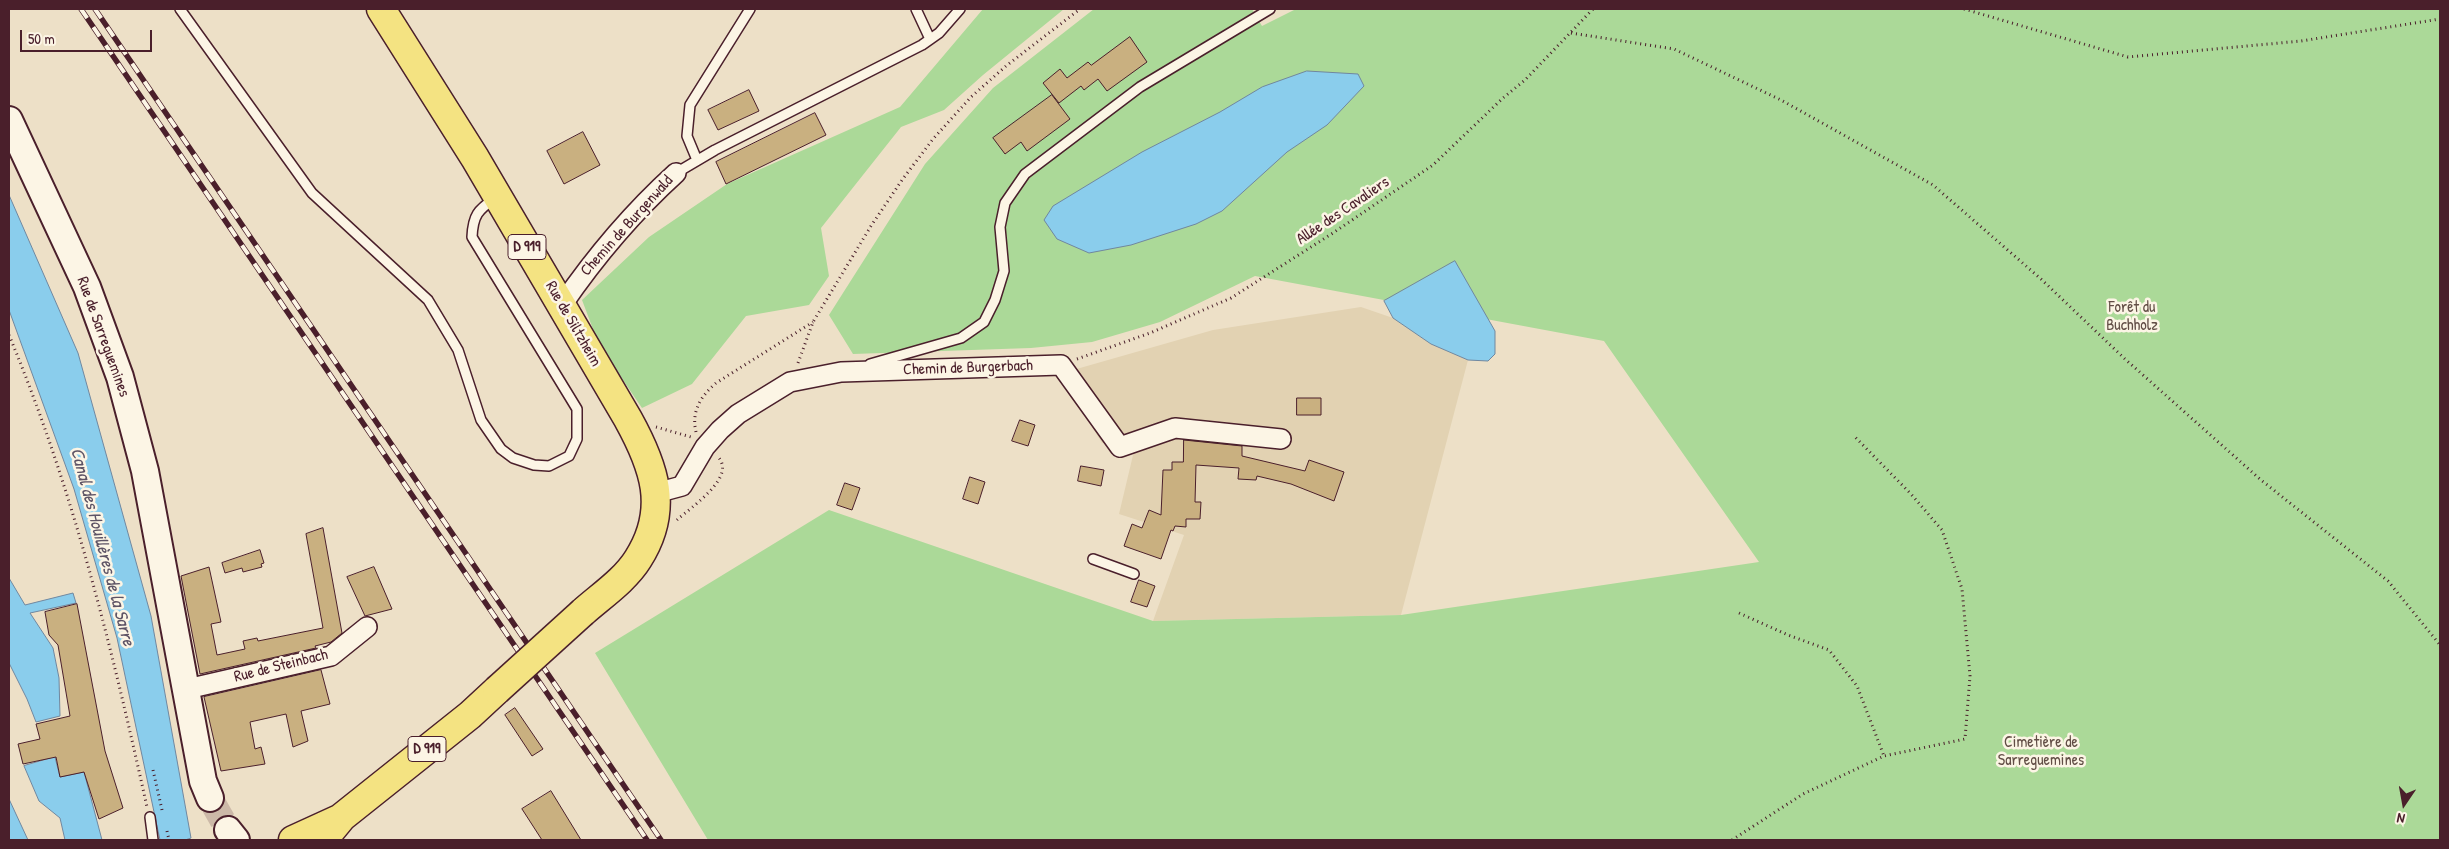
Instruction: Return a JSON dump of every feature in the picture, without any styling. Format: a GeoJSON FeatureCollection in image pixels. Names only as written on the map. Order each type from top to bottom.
{"type":"FeatureCollection","features":[{"type":"Feature","properties":{"kind":"main road","name":"Rue de Siltzheim"},"geometry":{"type":"LineString","coordinates":[[381,9],[498,196],[628,419],[648,459],[656,493]]}},
{"type":"Feature","properties":{"kind":"main road","name":"D 919"},"geometry":{"type":"LineString","coordinates":[[323,840],[342,817],[470,715],[622,578],[638,560],[653,524],[656,493]]}},
{"type":"Feature","properties":{"kind":"main road","name":"D 919"},"geometry":{"type":"LineString","coordinates":[[293,840],[342,817]]}},
{"type":"Feature","properties":{"kind":"street","name":"Rue de Sarreguemines"},"geometry":{"type":"LineString","coordinates":[[9,120],[86,287],[120,377],[145,471],[187,689]]}},
{"type":"Feature","properties":{"kind":"street","name":"Chemin de Burgenwald"},"geometry":{"type":"LineString","coordinates":[[562,305],[592,262],[656,191],[676,173]]}},
{"type":"Feature","properties":{"kind":"street","name":"Chemin de Burgerbach"},"geometry":{"type":"LineString","coordinates":[[656,493],[682,486],[705,447],[720,430],[738,414],[790,382],[841,372],[1061,365]]}},
{"type":"Feature","properties":{"kind":"street"},"geometry":{"type":"LineString","coordinates":[[1061,365],[1120,447],[1175,428],[1281,439]]}},
{"type":"Feature","properties":{"kind":"street","name":"Rue de Steinbach"},"geometry":{"type":"LineString","coordinates":[[187,689],[331,656],[368,627]]}},
{"type":"Feature","properties":{"kind":"street"},"geometry":{"type":"LineString","coordinates":[[187,689],[203,781],[210,798]]}},
{"type":"Feature","properties":{"kind":"street"},"geometry":{"type":"LineString","coordinates":[[231,840],[228,830],[236,840]]}},
{"type":"Feature","properties":{"kind":"lane"},"geometry":{"type":"LineString","coordinates":[[180,9],[312,193],[428,300],[458,350],[482,420],[501,449],[513,458],[534,465],[550,466],[569,456],[577,439],[576,409],[472,237],[473,220],[482,206],[498,196]]}},
{"type":"Feature","properties":{"kind":"lane"},"geometry":{"type":"LineString","coordinates":[[697,160],[686,136],[690,105],[750,9]]}},
{"type":"Feature","properties":{"kind":"lane"},"geometry":{"type":"LineString","coordinates":[[916,9],[930,39]]}},
{"type":"Feature","properties":{"kind":"lane"},"geometry":{"type":"LineString","coordinates":[[676,173],[697,160],[930,39],[938,34],[960,9]]}},
{"type":"Feature","properties":{"kind":"lane"},"geometry":{"type":"LineString","coordinates":[[841,372],[961,338],[984,322],[995,300],[1004,271],[1000,227],[1005,203],[1025,174],[1140,87],[1270,9]]}},
{"type":"Feature","properties":{"kind":"lane"},"geometry":{"type":"LineString","coordinates":[[1093,558],[1134,574]]}},
{"type":"Feature","properties":{"kind":"lane"},"geometry":{"type":"LineString","coordinates":[[150,817],[154,840]]}},
{"type":"Feature","properties":{"kind":"path"},"geometry":{"type":"LineString","coordinates":[[790,382],[813,322],[871,226],[933,139],[971,97],[1006,66],[1080,9]]}},
{"type":"Feature","properties":{"kind":"path","name":"Allée des Cavaliers"},"geometry":{"type":"LineString","coordinates":[[1061,365],[1150,333],[1231,298],[1333,234],[1433,165],[1503,98],[1525,80],[1593,9]]}},
{"type":"Feature","properties":{"kind":"path"},"geometry":{"type":"LineString","coordinates":[[1964,9],[2128,57],[2301,41],[2440,19]]}},
{"type":"Feature","properties":{"kind":"path"},"geometry":{"type":"LineString","coordinates":[[1571,33],[1674,49],[1781,100],[1933,185],[2041,280],[2125,359],[2261,480],[2388,581],[2440,645]]}},
{"type":"Feature","properties":{"kind":"path"},"geometry":{"type":"LineString","coordinates":[[628,419],[690,437],[697,436],[695,416],[704,394],[716,382],[813,322]]}},
{"type":"Feature","properties":{"kind":"path"},"geometry":{"type":"LineString","coordinates":[[9,335],[62,479],[90,569],[109,639],[150,817]]}},
{"type":"Feature","properties":{"kind":"path"},"geometry":{"type":"LineString","coordinates":[[1732,840],[1803,794],[1884,756],[1965,739],[1970,676],[1962,589],[1942,530],[1911,494],[1855,438]]}},
{"type":"Feature","properties":{"kind":"path"},"geometry":{"type":"LineString","coordinates":[[1739,613],[1788,635],[1829,650],[1857,686],[1884,756]]}},
{"type":"Feature","properties":{"kind":"path"},"geometry":{"type":"LineString","coordinates":[[153,770],[163,814]]}},
{"type":"Feature","properties":{"kind":"path"},"geometry":{"type":"LineString","coordinates":[[165,823],[169,840]]}},
{"type":"Feature","properties":{"kind":"shaded area"},"geometry":{"type":"Polygon","coordinates":[[[1361,307],[1393,318],[1431,344],[1468,360],[1401,615],[1153,621],[1184,535],[1119,514],[1134,451],[1102,443],[1059,374],[1213,330],[1361,307]]]}},
{"type":"Feature","properties":{"kind":"green space"},"geometry":{"type":"Polygon","coordinates":[[[983,9],[1064,9],[983,75],[944,110],[901,127],[821,228],[829,276],[809,305],[746,316],[692,384],[642,408],[599,345],[582,300],[649,237],[727,184],[900,107],[983,9]]]}},
{"type":"Feature","properties":{"kind":"green space","name":"Forêt du Buchholz"},"geometry":{"type":"Polygon","coordinates":[[[1094,9],[1252,9],[1262,26],[1296,9],[2440,9],[2440,840],[708,840],[595,653],[829,510],[1153,621],[1401,615],[1759,562],[1604,341],[1255,276],[1160,322],[1092,342],[1031,348],[853,354],[829,315],[925,164],[993,88],[1094,9]]]}},
{"type":"Feature","properties":{"kind":"water"},"geometry":{"type":"Polygon","coordinates":[[[1307,71],[1358,74],[1364,86],[1327,125],[1287,152],[1222,211],[1196,224],[1131,245],[1089,253],[1057,239],[1044,220],[1053,206],[1142,152],[1220,112],[1262,87],[1307,71]]]}},
{"type":"Feature","properties":{"kind":"water","name":"Canal des Houillères de la Sarre"},"geometry":{"type":"Polygon","coordinates":[[[9,195],[78,353],[151,616],[191,838],[185,840],[160,840],[117,638],[74,489],[9,310],[9,195]]]}},
{"type":"Feature","properties":{"kind":"water"},"geometry":{"type":"Polygon","coordinates":[[[1455,261],[1495,331],[1495,354],[1488,361],[1468,360],[1431,344],[1393,318],[1384,301],[1455,261]]]}},
{"type":"Feature","properties":{"kind":"water"},"geometry":{"type":"Polygon","coordinates":[[[9,578],[25,605],[73,593],[76,603],[30,613],[53,648],[59,678],[60,716],[36,722],[9,663],[9,578]]]}},
{"type":"Feature","properties":{"kind":"water"},"geometry":{"type":"Polygon","coordinates":[[[55,757],[60,777],[84,772],[102,840],[65,840],[60,818],[39,801],[24,766],[55,757]]]}},
{"type":"Feature","properties":{"kind":"water"},"geometry":{"type":"Polygon","coordinates":[[[9,799],[28,840],[9,840],[9,799]]]}},
{"type":"Feature","properties":{"kind":"building"},"geometry":{"type":"Polygon","coordinates":[[[1130,37],[1147,62],[1107,91],[1098,79],[1084,90],[1081,86],[1059,103],[1043,83],[1060,69],[1067,78],[1088,62],[1091,65],[1130,37]]]}},
{"type":"Feature","properties":{"kind":"building"},"geometry":{"type":"Polygon","coordinates":[[[749,90],[759,111],[718,130],[708,110],[749,90]]]}},
{"type":"Feature","properties":{"kind":"building"},"geometry":{"type":"Polygon","coordinates":[[[1052,95],[1070,119],[1027,151],[1021,142],[1005,154],[993,138],[1052,95]]]}},
{"type":"Feature","properties":{"kind":"building"},"geometry":{"type":"Polygon","coordinates":[[[815,113],[826,135],[726,184],[716,162],[815,113]]]}},
{"type":"Feature","properties":{"kind":"building"},"geometry":{"type":"Polygon","coordinates":[[[583,132],[600,165],[564,184],[547,151],[583,132]]]}},
{"type":"Feature","properties":{"kind":"building"},"geometry":{"type":"Polygon","coordinates":[[[1297,398],[1321,398],[1321,415],[1297,415],[1297,398]]]}},
{"type":"Feature","properties":{"kind":"building"},"geometry":{"type":"Polygon","coordinates":[[[1020,420],[1035,425],[1028,446],[1012,441],[1020,420]]]}},
{"type":"Feature","properties":{"kind":"building"},"geometry":{"type":"Polygon","coordinates":[[[1184,440],[1242,446],[1242,456],[1305,471],[1309,460],[1344,472],[1334,501],[1291,484],[1257,476],[1256,480],[1238,479],[1239,468],[1196,465],[1195,502],[1201,502],[1200,519],[1186,519],[1186,527],[1175,526],[1173,531],[1171,530],[1161,559],[1124,546],[1132,524],[1142,528],[1149,510],[1161,515],[1163,470],[1172,470],[1172,462],[1183,462],[1184,440]]]}},
{"type":"Feature","properties":{"kind":"building"},"geometry":{"type":"Polygon","coordinates":[[[1081,466],[1104,470],[1101,486],[1078,481],[1081,466]]]}},
{"type":"Feature","properties":{"kind":"building"},"geometry":{"type":"Polygon","coordinates":[[[970,477],[985,482],[978,504],[963,499],[970,477]]]}},
{"type":"Feature","properties":{"kind":"building"},"geometry":{"type":"Polygon","coordinates":[[[845,483],[860,488],[852,510],[837,505],[845,483]]]}},
{"type":"Feature","properties":{"kind":"building"},"geometry":{"type":"Polygon","coordinates":[[[323,528],[342,633],[331,642],[315,646],[316,648],[200,674],[181,576],[209,567],[221,622],[211,624],[217,655],[245,649],[243,641],[257,638],[258,641],[323,628],[306,534],[323,528]]]}},
{"type":"Feature","properties":{"kind":"building"},"geometry":{"type":"Polygon","coordinates":[[[260,550],[264,563],[261,564],[262,567],[243,572],[242,568],[225,573],[222,563],[260,550]]]}},
{"type":"Feature","properties":{"kind":"building"},"geometry":{"type":"Polygon","coordinates":[[[374,567],[392,609],[365,616],[347,577],[374,567]]]}},
{"type":"Feature","properties":{"kind":"building"},"geometry":{"type":"Polygon","coordinates":[[[1139,580],[1155,586],[1147,607],[1131,602],[1139,580]]]}},
{"type":"Feature","properties":{"kind":"building"},"geometry":{"type":"Polygon","coordinates":[[[77,604],[105,751],[123,808],[99,819],[84,772],[60,777],[56,757],[23,764],[18,744],[40,739],[36,724],[70,716],[58,645],[49,635],[45,612],[77,604]]]}},
{"type":"Feature","properties":{"kind":"building"},"geometry":{"type":"Polygon","coordinates":[[[321,670],[330,704],[301,711],[308,741],[293,747],[286,714],[250,722],[255,749],[261,747],[265,764],[221,771],[204,697],[321,670]]]}},
{"type":"Feature","properties":{"kind":"building"},"geometry":{"type":"Polygon","coordinates":[[[515,708],[543,749],[532,756],[505,715],[515,708]]]}},
{"type":"Feature","properties":{"kind":"building"},"geometry":{"type":"Polygon","coordinates":[[[551,791],[581,840],[542,840],[522,809],[551,791]]]}},
{"type":"Feature","properties":{"kind":"tunnel"},"geometry":{"type":"LineString","coordinates":[[210,798],[228,830]]}},
{"type":"Feature","properties":{"kind":"railway"},"geometry":{"type":"LineString","coordinates":[[81,9],[647,840]]}},
{"type":"Feature","properties":{"kind":"railway"},"geometry":{"type":"LineString","coordinates":[[95,9],[661,840]]}},
{"type":"Feature","properties":{"kind":"park label","name":"Cimetière de Sarreguemines"},"geometry":{"type":"Point","coordinates":[2041,752]}}]}
